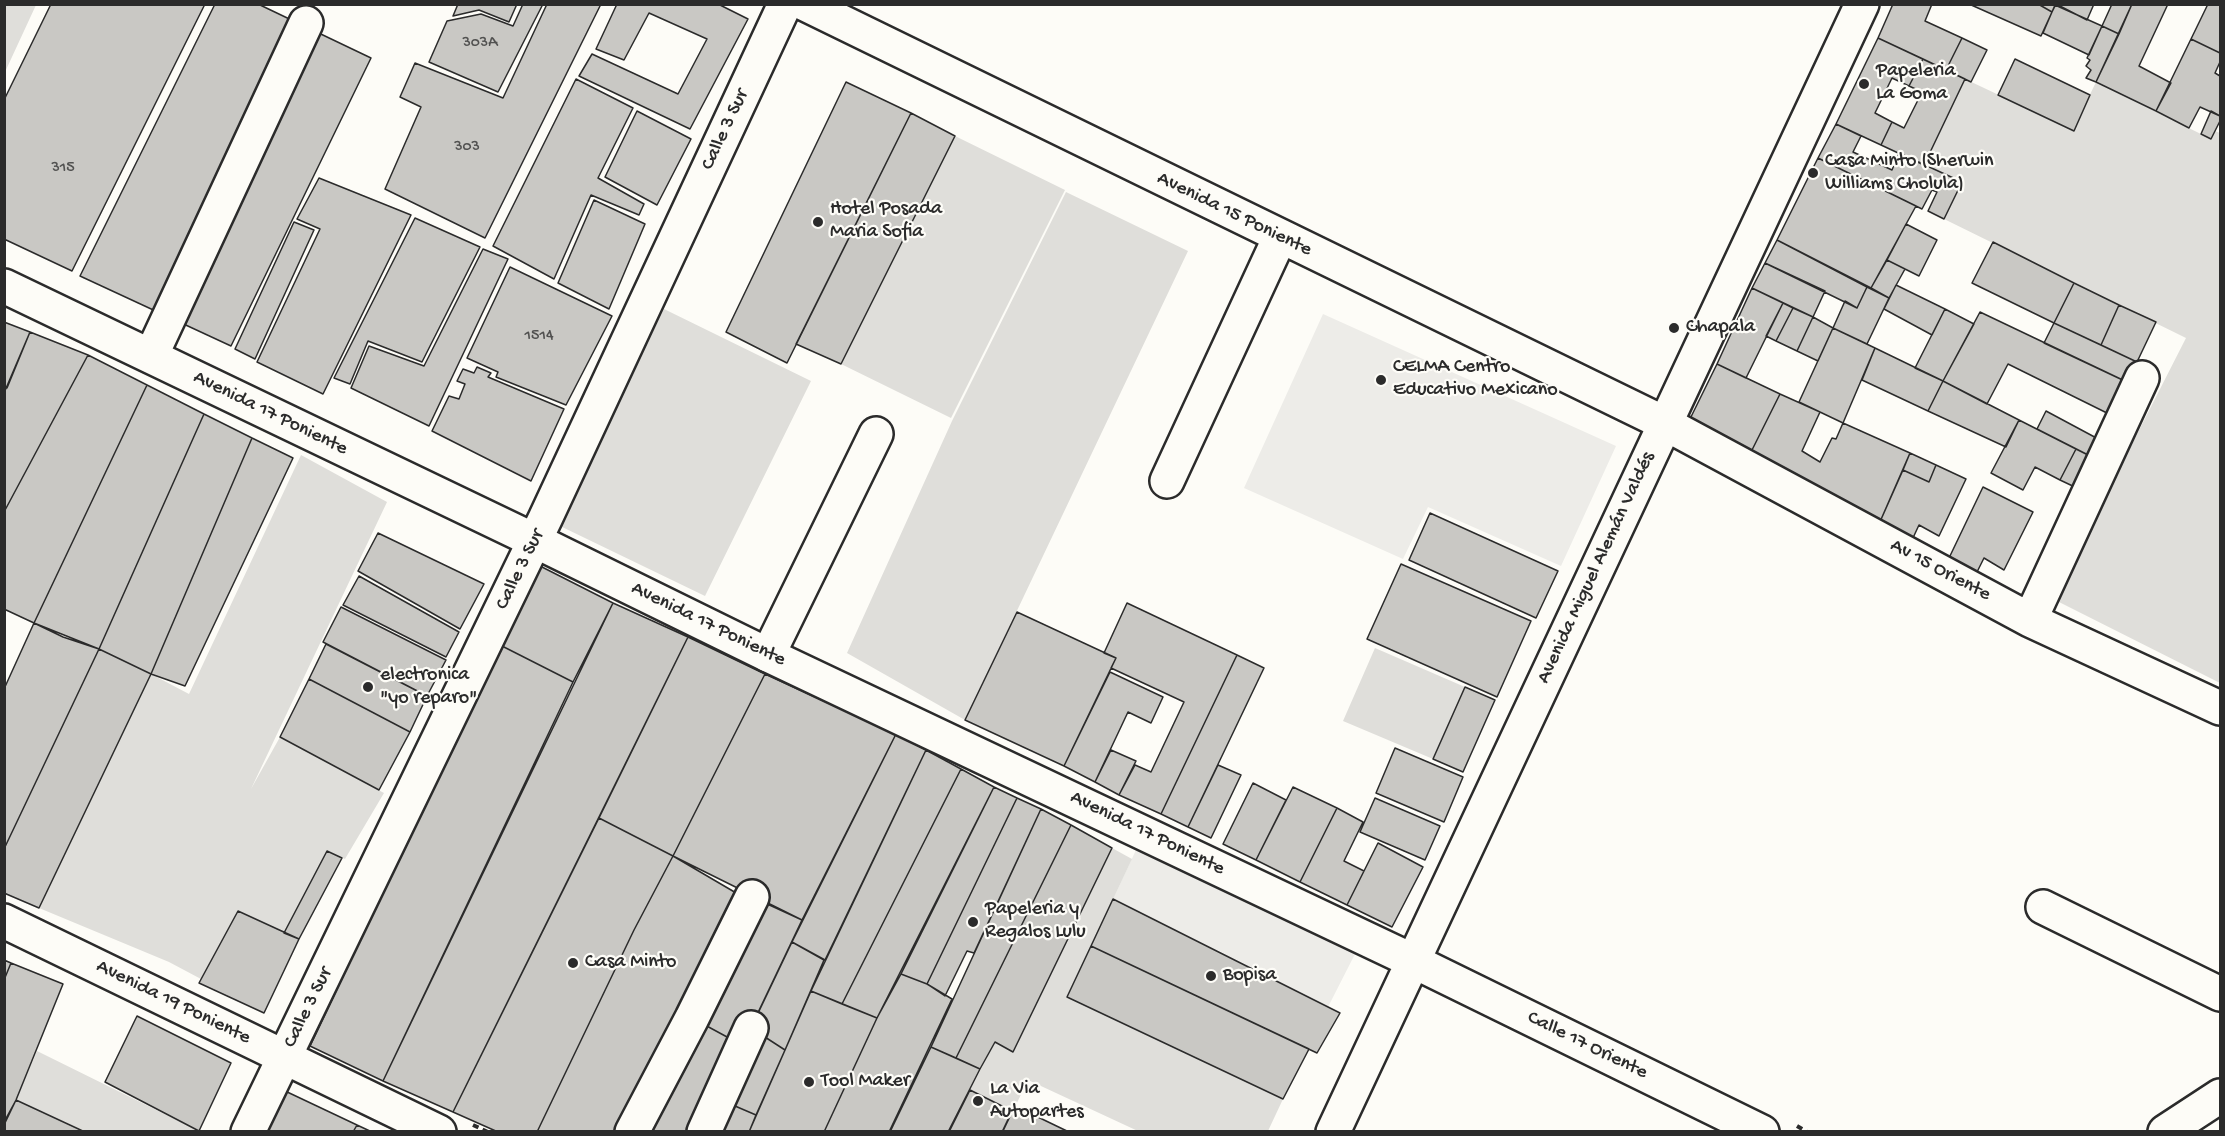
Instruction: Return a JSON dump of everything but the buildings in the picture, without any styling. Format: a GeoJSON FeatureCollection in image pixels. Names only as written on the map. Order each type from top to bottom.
{"type":"FeatureCollection","features":[{"type":"Feature","properties":{"kind":"street","name":"Calle 3 Sur"},"geometry":{"type":"LineString","coordinates":[[248,1131],[535,541],[785,4]]}},
{"type":"Feature","properties":{"kind":"street","name":"Avenida 15 Poniente"},"geometry":{"type":"LineString","coordinates":[[805,4],[1664,423]]}},
{"type":"Feature","properties":{"kind":"street","name":"Avenida Miguel Alemán Valdés"},"geometry":{"type":"LineString","coordinates":[[1333,1131],[1862,4]]}},
{"type":"Feature","properties":{"kind":"street"},"geometry":{"type":"LineString","coordinates":[[151,356],[306,23]]}},
{"type":"Feature","properties":{"kind":"street"},"geometry":{"type":"LineString","coordinates":[[1167,481],[1280,237]]}},
{"type":"Feature","properties":{"kind":"street","name":"Avenida 17 Poniente"},"geometry":{"type":"LineString","coordinates":[[4,286],[768,655],[1413,961]]}},
{"type":"Feature","properties":{"kind":"street"},"geometry":{"type":"LineString","coordinates":[[2030,620],[2142,378]]}},
{"type":"Feature","properties":{"kind":"street","name":"Av 15 Oriente"},"geometry":{"type":"LineString","coordinates":[[1664,423],[2030,620],[2220,708]]}},
{"type":"Feature","properties":{"kind":"street"},"geometry":{"type":"LineString","coordinates":[[768,655],[876,434]]}},
{"type":"Feature","properties":{"kind":"street"},"geometry":{"type":"LineString","coordinates":[[632,1131],[693,1018],[752,897]]}},
{"type":"Feature","properties":{"kind":"street"},"geometry":{"type":"LineString","coordinates":[[2043,907],[2220,994]]}},
{"type":"Feature","properties":{"kind":"street","name":"Avenida 19 Poniente"},"geometry":{"type":"LineString","coordinates":[[4,921],[439,1131]]}},
{"type":"Feature","properties":{"kind":"street","name":"Calle 17 Oriente"},"geometry":{"type":"LineString","coordinates":[[1413,961],[1762,1131]]}},
{"type":"Feature","properties":{"kind":"street"},"geometry":{"type":"LineString","coordinates":[[704,1131],[751,1028]]}},
{"type":"Feature","properties":{"kind":"street"},"geometry":{"type":"LineString","coordinates":[[2165,1131],[2220,1096]]}},
{"type":"Feature","properties":{"kind":"shaded area"},"geometry":{"type":"Polygon","coordinates":[[[4,5],[36,5],[5,72],[4,5]]]}},
{"type":"Feature","properties":{"kind":"shaded area"},"geometry":{"type":"Polygon","coordinates":[[[1965,79],[2073,130],[2096,82],[2211,139],[2215,131],[2220,133],[2220,683],[2053,599],[2186,338],[1944,219],[1962,182],[1924,165],[1965,79]]]}},
{"type":"Feature","properties":{"kind":"shaded area"},"geometry":{"type":"Polygon","coordinates":[[[955,136],[1065,190],[951,418],[841,364],[955,136]]]}},
{"type":"Feature","properties":{"kind":"shaded area"},"geometry":{"type":"Polygon","coordinates":[[[1066,192],[1188,251],[965,720],[847,653],[952,421],[1066,192]]]}},
{"type":"Feature","properties":{"kind":"shaded area"},"geometry":{"type":"Polygon","coordinates":[[[664,309],[811,381],[705,596],[558,525],[664,309]]]}},
{"type":"Feature","properties":{"kind":"shaded area","name":"CELMA Centro Educativo Mexicano"},"geometry":{"type":"Polygon","coordinates":[[[1323,314],[1616,446],[1561,566],[1428,507],[1403,559],[1244,488],[1323,314]]]}},
{"type":"Feature","properties":{"kind":"shaded area"},"geometry":{"type":"Polygon","coordinates":[[[301,455],[387,502],[251,789],[280,737],[384,793],[345,859],[328,851],[284,933],[238,911],[201,979],[169,962],[39,908],[151,674],[189,694],[301,455]]]}},
{"type":"Feature","properties":{"kind":"shaded area"},"geometry":{"type":"Polygon","coordinates":[[[1375,648],[1465,687],[1433,759],[1343,721],[1375,648]]]}},
{"type":"Feature","properties":{"kind":"shaded area"},"geometry":{"type":"Polygon","coordinates":[[[1112,848],[1132,859],[1067,997],[1283,1099],[1268,1131],[1140,1132],[1028,1080],[1013,1111],[970,1090],[995,1042],[1012,1051],[1112,848]]]}},
{"type":"Feature","properties":{"kind":"shaded area"},"geometry":{"type":"Polygon","coordinates":[[[1136,850],[1355,954],[1328,1007],[1113,899],[1136,850]]]}},
{"type":"Feature","properties":{"kind":"shaded area"},"geometry":{"type":"Polygon","coordinates":[[[37,1051],[199,1132],[85,1131],[16,1100],[37,1051]]]}},
{"type":"Feature","properties":{"kind":"place","name":"Papeleria La Goma"},"geometry":{"type":"Point","coordinates":[1864,84]}},
{"type":"Feature","properties":{"kind":"place","name":"Casa Minto (Sherwin Williams Cholula)"},"geometry":{"type":"Point","coordinates":[1813,173]}},
{"type":"Feature","properties":{"kind":"place","name":"Hotel Posada Maria Sofia"},"geometry":{"type":"Point","coordinates":[818,222]}},
{"type":"Feature","properties":{"kind":"place","name":"Chapala"},"geometry":{"type":"Point","coordinates":[1674,328]}},
{"type":"Feature","properties":{"kind":"place","name":"CELMA Centro Educativo Mexicano"},"geometry":{"type":"Point","coordinates":[1381,380]}},
{"type":"Feature","properties":{"kind":"place","name":"electronica \"yo reparo\""},"geometry":{"type":"Point","coordinates":[368,687]}},
{"type":"Feature","properties":{"kind":"place","name":"Papeleria y Regalos Lulu"},"geometry":{"type":"Point","coordinates":[973,922]}},
{"type":"Feature","properties":{"kind":"place","name":"Casa Minto"},"geometry":{"type":"Point","coordinates":[573,963]}},
{"type":"Feature","properties":{"kind":"place","name":"Bopisa"},"geometry":{"type":"Point","coordinates":[1211,976]}},
{"type":"Feature","properties":{"kind":"place","name":"Tool Maker"},"geometry":{"type":"Point","coordinates":[809,1082]}},
{"type":"Feature","properties":{"kind":"place","name":"La Via Autopartes"},"geometry":{"type":"Point","coordinates":[978,1101]}}]}
